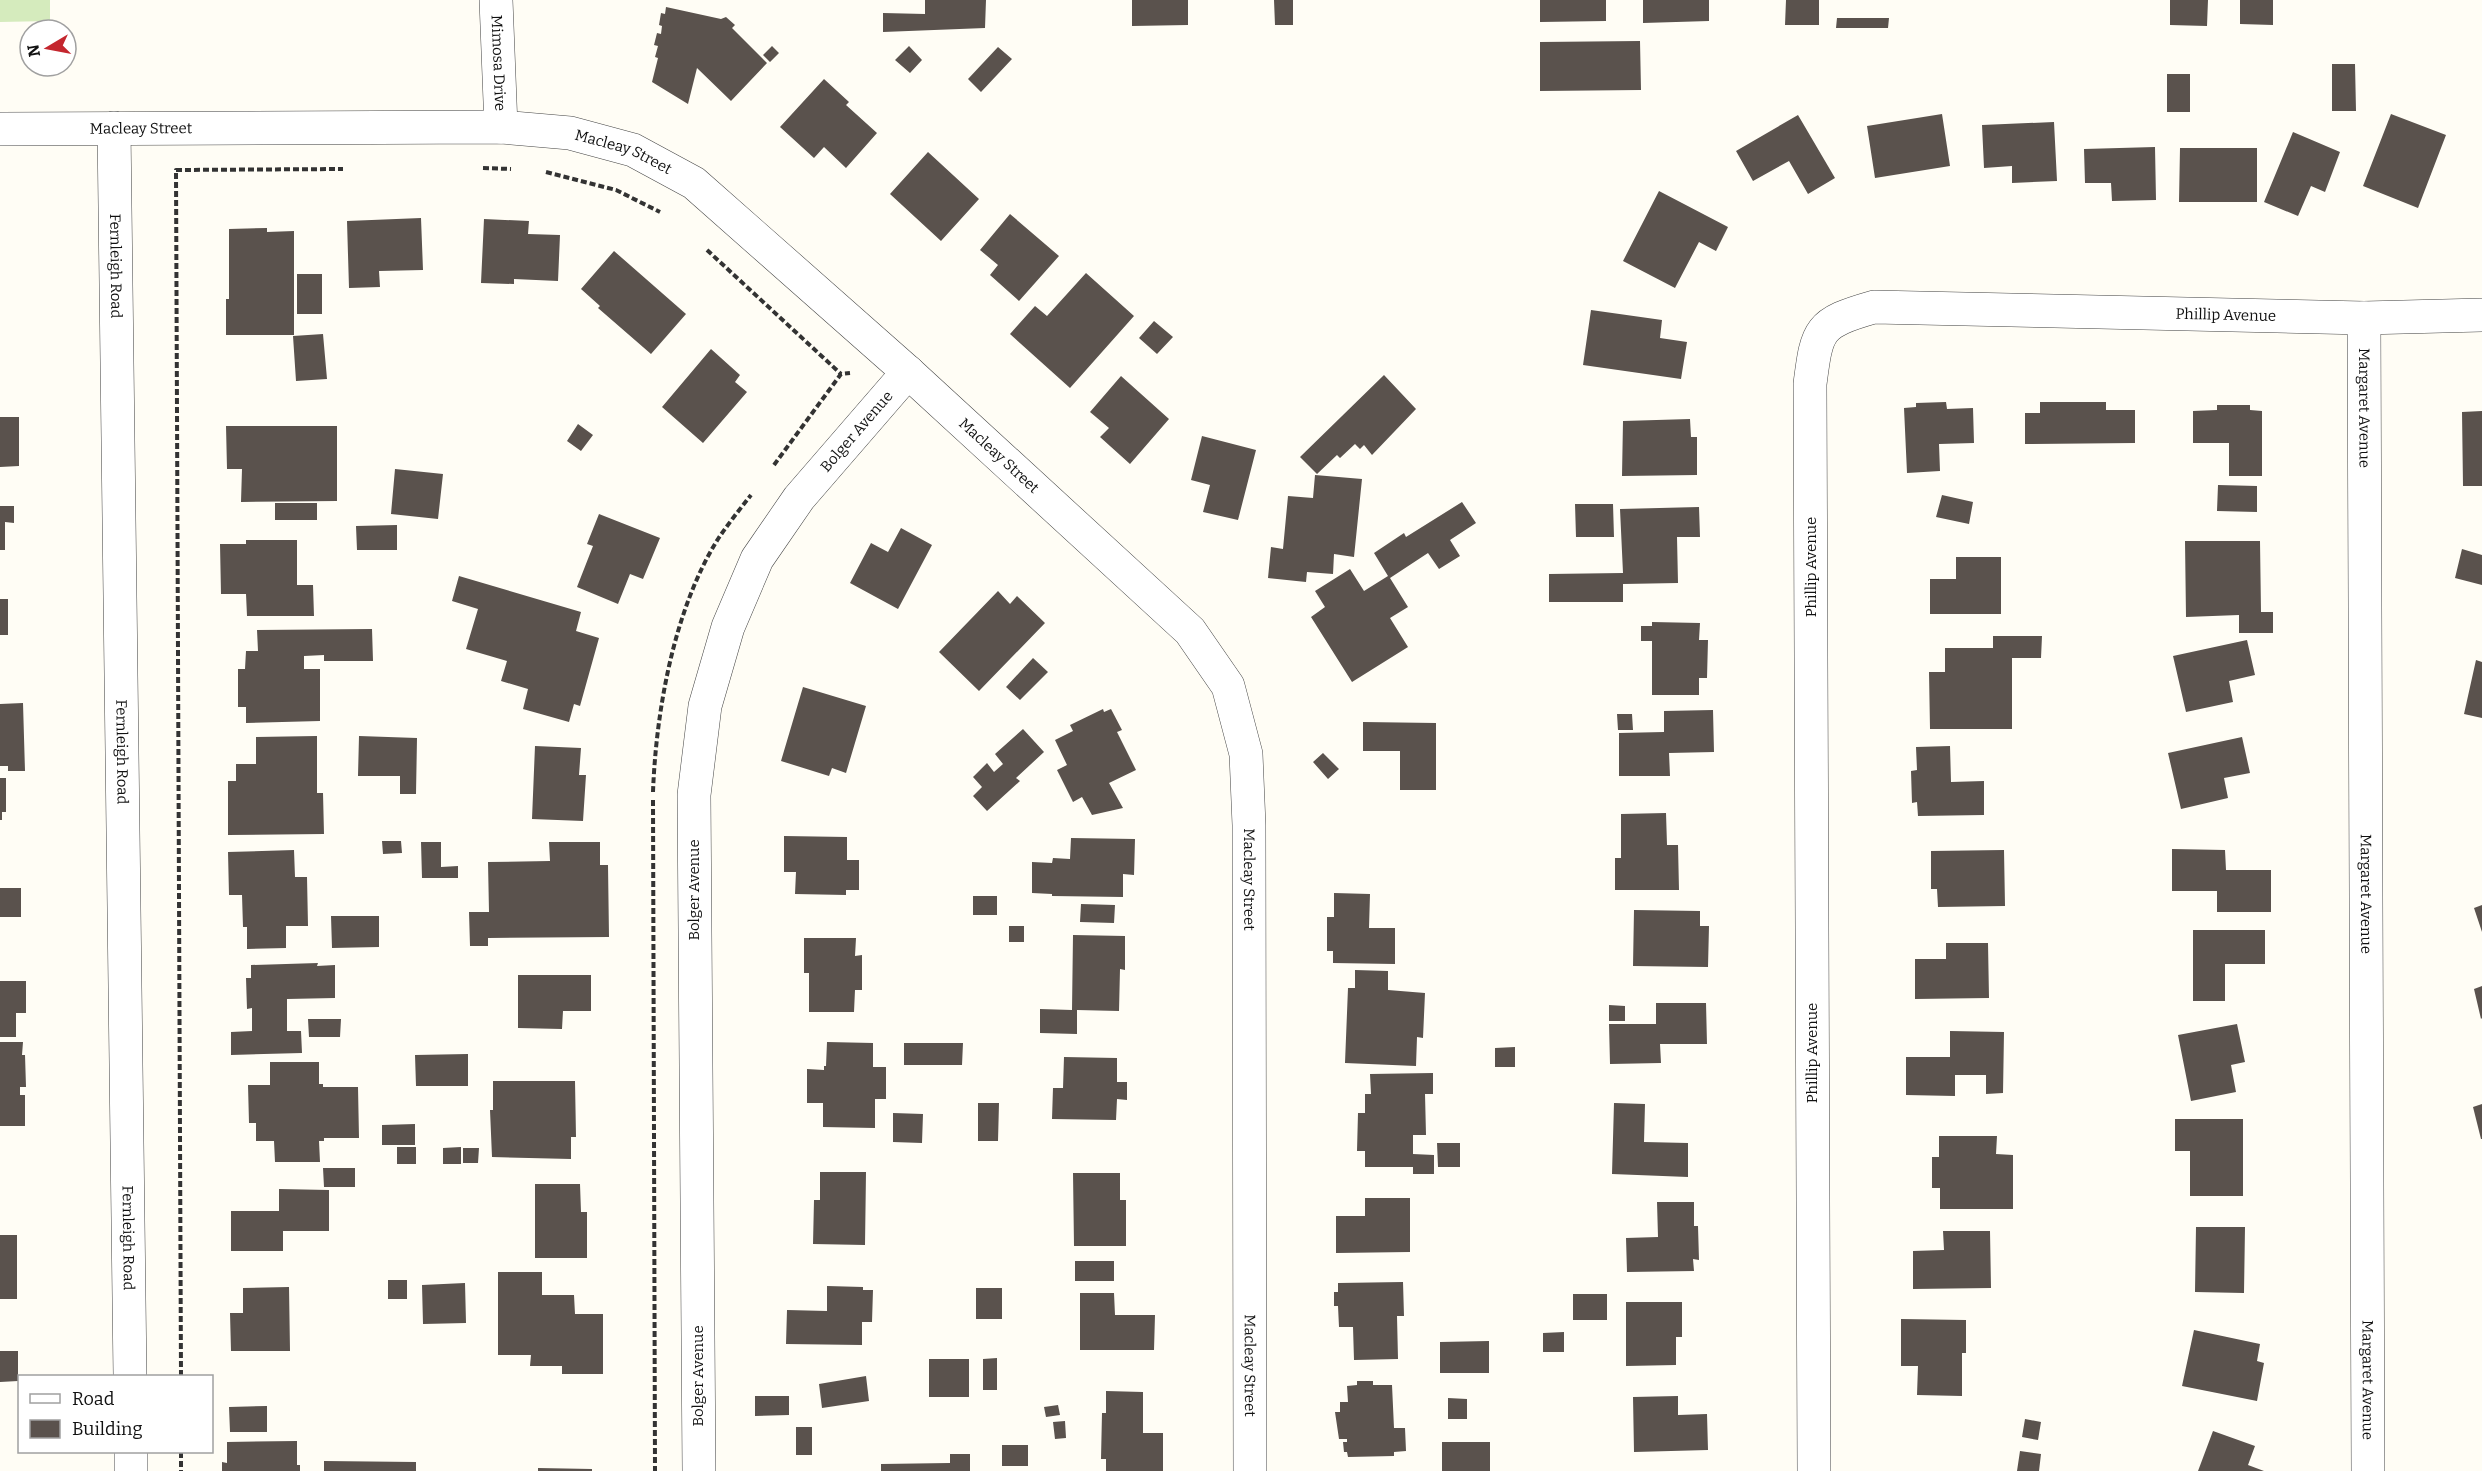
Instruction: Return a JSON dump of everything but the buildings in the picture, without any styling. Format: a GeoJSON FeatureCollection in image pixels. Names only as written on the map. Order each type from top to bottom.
{"type":"FeatureCollection","features":[{"type":"Feature","properties":{"kind":"street","name":"Mimosa Drive"},"geometry":{"type":"LineString","coordinates":[[496,0],[501,127]]}},
{"type":"Feature","properties":{"kind":"street","name":"Macleay Street"},"geometry":{"type":"LineString","coordinates":[[0,129],[501,127],[570,133],[633,150],[694,183],[908,372],[1190,631],[1228,686],[1246,754],[1249,825],[1250,1471]]}},
{"type":"Feature","properties":{"kind":"street","name":"Fernleigh Road"},"geometry":{"type":"LineString","coordinates":[[114,128],[130,1375]]}},
{"type":"Feature","properties":{"kind":"street","name":"Phillip Avenue"},"geometry":{"type":"LineString","coordinates":[[1814,1471],[1810,384],[1814,354],[1820,333],[1842,318],[1874,307],[2364,318],[2482,315]]}},
{"type":"Feature","properties":{"kind":"street","name":"Margaret Avenue"},"geometry":{"type":"LineString","coordinates":[[2364,318],[2368,1471]]}},
{"type":"Feature","properties":{"kind":"street","name":"Bolger Avenue"},"geometry":{"type":"LineString","coordinates":[[699,1471],[694,795],[705,706],[728,627],[757,559],[799,498],[908,372]]}},
{"type":"Feature","properties":{"kind":"street"},"geometry":{"type":"LineString","coordinates":[[130,1453],[131,1471]]}},
{"type":"Feature","properties":{"kind":"path"},"geometry":{"type":"LineString","coordinates":[[474,168],[518,170]]}},
{"type":"Feature","properties":{"kind":"path"},"geometry":{"type":"LineString","coordinates":[[181,1375],[176,170],[355,169]]}},
{"type":"Feature","properties":{"kind":"path"},"geometry":{"type":"LineString","coordinates":[[540,170],[616,190],[663,213]]}},
{"type":"Feature","properties":{"kind":"path"},"geometry":{"type":"LineString","coordinates":[[706,249],[841,374]]}},
{"type":"Feature","properties":{"kind":"path"},"geometry":{"type":"LineString","coordinates":[[181,1453],[181,1471]]}},
{"type":"Feature","properties":{"kind":"green space"},"geometry":{"type":"Polygon","coordinates":[[[0,0],[50,0],[50,18],[18,18],[18,22],[0,22],[0,0]]]}}]}
